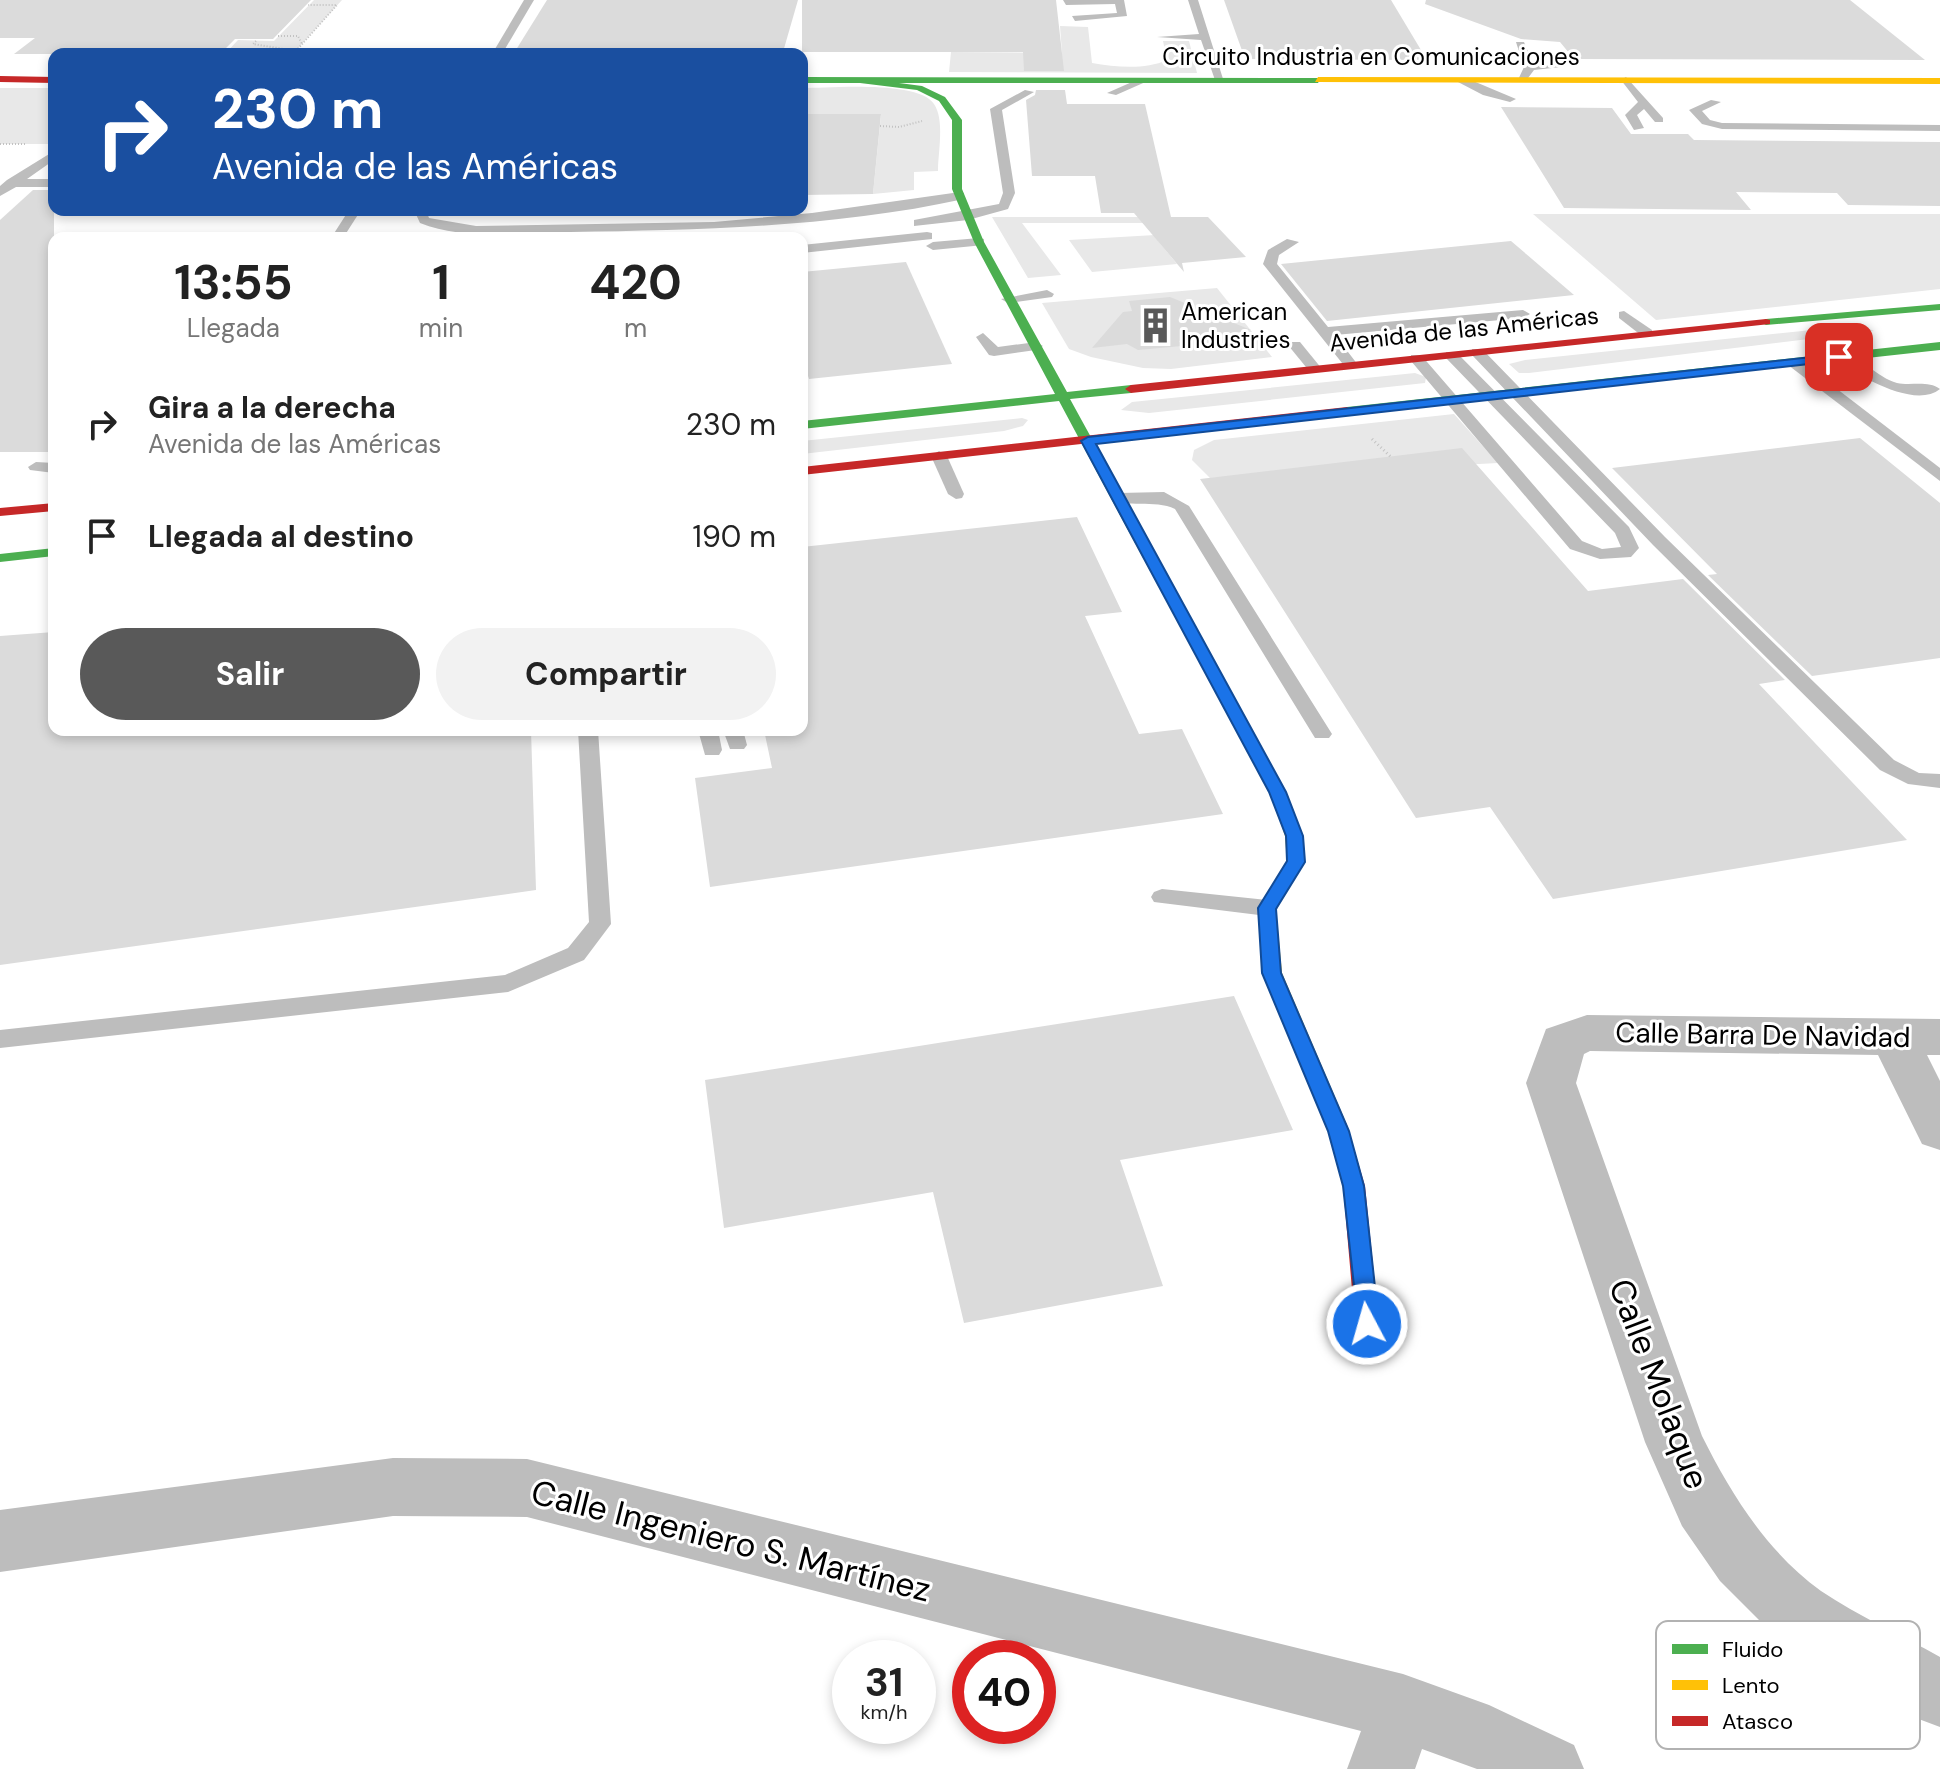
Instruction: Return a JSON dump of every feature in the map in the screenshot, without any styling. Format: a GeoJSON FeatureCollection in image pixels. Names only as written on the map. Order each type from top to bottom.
{"type":"FeatureCollection","features":[{"type":"Feature","properties":{"kind":"street","name":"Circuito Industria en Comunicaciones"},"geometry":{"type":"LineString","coordinates":[[808,80],[1086,80],[1155,84],[1276,74],[1455,86],[1525,74],[1626,80],[1940,81]]}},
{"type":"Feature","properties":{"kind":"street"},"geometry":{"type":"LineString","coordinates":[[0,79],[48,80]]}},
{"type":"Feature","properties":{"kind":"street"},"geometry":{"type":"LineString","coordinates":[[860,80],[931,92],[942,99],[957,120],[960,196],[979,242],[1278,792],[1294,836],[1296,862],[1267,908],[1272,973],[1339,1131],[1354,1186],[1367,1324]]}},
{"type":"Feature","properties":{"kind":"street"},"geometry":{"type":"LineString","coordinates":[[957,120],[974,101],[1007,86],[1086,80]]}},
{"type":"Feature","properties":{"kind":"street","name":"Avenida de las Américas"},"geometry":{"type":"LineString","coordinates":[[808,424],[1647,333],[1940,307]]}},
{"type":"Feature","properties":{"kind":"street"},"geometry":{"type":"LineString","coordinates":[[1894,312],[1940,345]]}},
{"type":"Feature","properties":{"kind":"street"},"geometry":{"type":"LineString","coordinates":[[808,470],[1940,345]]}},
{"type":"Feature","properties":{"kind":"street"},"geometry":{"type":"LineString","coordinates":[[0,512],[48,508]]}},
{"type":"Feature","properties":{"kind":"street"},"geometry":{"type":"LineString","coordinates":[[0,558],[48,553]]}},
{"type":"Feature","properties":{"kind":"street","name":"Calle Barra De Navidad"},"geometry":{"type":"LineString","coordinates":[[1587,1033],[1916,1037]]}},
{"type":"Feature","properties":{"kind":"street","name":"Calle Molaque"},"geometry":{"type":"LineString","coordinates":[[1587,1033],[1563,1042],[1551,1083],[1675,1442],[1704,1505],[1742,1559],[1798,1613],[1812,1621]]}},
{"type":"Feature","properties":{"kind":"street"},"geometry":{"type":"LineString","coordinates":[[1916,1037],[1940,1130]]}},
{"type":"Feature","properties":{"kind":"street","name":"Calle Ingeniero S. Martínez"},"geometry":{"type":"LineString","coordinates":[[0,1541],[393,1487],[527,1488],[1403,1708],[1489,1739],[1550,1769]]}},
{"type":"Feature","properties":{"kind":"street","name":"Calle Molaque"},"geometry":{"type":"LineString","coordinates":[[1920,1683],[1940,1694]]}},
{"type":"Feature","properties":{"kind":"street"},"geometry":{"type":"LineString","coordinates":[[1381,1769],[1403,1708]]}},
{"type":"Feature","properties":{"kind":"lane"},"geometry":{"type":"LineString","coordinates":[[501,48],[529,0]]}},
{"type":"Feature","properties":{"kind":"lane"},"geometry":{"type":"LineString","coordinates":[[1193,0],[1220,80]]}},
{"type":"Feature","properties":{"kind":"lane"},"geometry":{"type":"LineString","coordinates":[[1066,5],[1120,3],[1123,13],[1118,18],[1075,18]]}},
{"type":"Feature","properties":{"kind":"lane"},"geometry":{"type":"LineString","coordinates":[[1162,37],[1206,37]]}},
{"type":"Feature","properties":{"kind":"lane"},"geometry":{"type":"LineString","coordinates":[[1520,44],[1525,74],[1556,67]]}},
{"type":"Feature","properties":{"kind":"lane"},"geometry":{"type":"LineString","coordinates":[[1626,80],[1659,120]]}},
{"type":"Feature","properties":{"kind":"lane"},"geometry":{"type":"LineString","coordinates":[[1112,93],[1155,84]]}},
{"type":"Feature","properties":{"kind":"lane"},"geometry":{"type":"LineString","coordinates":[[919,223],[997,209],[1008,201],[996,109],[1029,92],[1007,86]]}},
{"type":"Feature","properties":{"kind":"lane"},"geometry":{"type":"LineString","coordinates":[[1455,86],[1510,99]]}},
{"type":"Feature","properties":{"kind":"lane"},"geometry":{"type":"LineString","coordinates":[[1638,128],[1631,115],[1644,102]]}},
{"type":"Feature","properties":{"kind":"lane"},"geometry":{"type":"LineString","coordinates":[[1715,102],[1695,110],[1706,122],[1722,126],[1940,128]]}},
{"type":"Feature","properties":{"kind":"lane"},"geometry":{"type":"LineString","coordinates":[[0,192],[48,159]]}},
{"type":"Feature","properties":{"kind":"lane"},"geometry":{"type":"LineString","coordinates":[[11,183],[48,183]]}},
{"type":"Feature","properties":{"kind":"lane"},"geometry":{"type":"LineString","coordinates":[[422,216],[424,220],[439,226],[476,230],[714,226],[812,217],[960,196]]}},
{"type":"Feature","properties":{"kind":"lane"},"geometry":{"type":"LineString","coordinates":[[808,241],[979,242]]}},
{"type":"Feature","properties":{"kind":"lane"},"geometry":{"type":"LineString","coordinates":[[1292,242],[1273,253],[1270,264],[1351,365]]}},
{"type":"Feature","properties":{"kind":"lane"},"geometry":{"type":"LineString","coordinates":[[1008,299],[1047,294]]}},
{"type":"Feature","properties":{"kind":"lane"},"geometry":{"type":"LineString","coordinates":[[1326,332],[1523,314]]}},
{"type":"Feature","properties":{"kind":"lane"},"geometry":{"type":"LineString","coordinates":[[1624,315],[1647,333]]}},
{"type":"Feature","properties":{"kind":"lane"},"geometry":{"type":"LineString","coordinates":[[983,337],[994,352],[1036,346]]}},
{"type":"Feature","properties":{"kind":"lane"},"geometry":{"type":"LineString","coordinates":[[1295,345],[1315,369]]}},
{"type":"Feature","properties":{"kind":"lane"},"geometry":{"type":"LineString","coordinates":[[1477,352],[1677,559],[1887,765],[1915,779],[1940,781]]}},
{"type":"Feature","properties":{"kind":"lane"},"geometry":{"type":"LineString","coordinates":[[1416,358],[1576,545],[1600,554],[1625,553],[1630,548],[1623,531],[1451,355]]}},
{"type":"Feature","properties":{"kind":"lane"},"geometry":{"type":"LineString","coordinates":[[1839,357],[1892,387],[1932,389]]}},
{"type":"Feature","properties":{"kind":"lane"},"geometry":{"type":"LineString","coordinates":[[1793,362],[1940,476]]}},
{"type":"Feature","properties":{"kind":"lane"},"geometry":{"type":"LineString","coordinates":[[939,456],[956,494]]}},
{"type":"Feature","properties":{"kind":"lane"},"geometry":{"type":"LineString","coordinates":[[36,467],[48,468]]}},
{"type":"Feature","properties":{"kind":"lane"},"geometry":{"type":"LineString","coordinates":[[1119,498],[1164,497],[1181,506],[1322,734]]}},
{"type":"Feature","properties":{"kind":"lane"},"geometry":{"type":"LineString","coordinates":[[0,1039],[508,983],[576,954],[600,924],[588,736]]}},
{"type":"Feature","properties":{"kind":"lane"},"geometry":{"type":"LineString","coordinates":[[1162,897],[1267,908]]}},
{"type":"Feature","properties":{"kind":"path"},"geometry":{"type":"LineString","coordinates":[[298,48],[342,0]]}},
{"type":"Feature","properties":{"kind":"path"},"geometry":{"type":"LineString","coordinates":[[308,5],[336,7]]}},
{"type":"Feature","properties":{"kind":"path"},"geometry":{"type":"LineString","coordinates":[[278,36],[298,36],[302,44]]}},
{"type":"Feature","properties":{"kind":"path"},"geometry":{"type":"LineString","coordinates":[[256,41],[253,44],[271,48]]}},
{"type":"Feature","properties":{"kind":"shaded area"},"geometry":{"type":"Polygon","coordinates":[[[314,0],[342,0],[298,48],[231,48],[238,40],[274,41],[314,0]]]}},
{"type":"Feature","properties":{"kind":"shaded area"},"geometry":{"type":"Polygon","coordinates":[[[1060,26],[1088,27],[1092,63],[1111,66],[1158,63],[1167,60],[1163,41],[1189,41],[1197,73],[949,72],[951,52],[1062,53],[1060,26]]]}},
{"type":"Feature","properties":{"kind":"shaded area"},"geometry":{"type":"Polygon","coordinates":[[[0,88],[48,88],[48,144],[0,144],[0,88]]]}},
{"type":"Feature","properties":{"kind":"shaded area"},"geometry":{"type":"Polygon","coordinates":[[[808,88],[893,88],[925,96],[934,104],[939,119],[938,171],[914,172],[914,190],[873,194],[881,115],[808,114],[808,88]]]}},
{"type":"Feature","properties":{"kind":"shaded area"},"geometry":{"type":"Polygon","coordinates":[[[1533,214],[1940,214],[1940,289],[1656,320],[1533,214]]]}},
{"type":"Feature","properties":{"kind":"shaded area"},"geometry":{"type":"Polygon","coordinates":[[[992,217],[1159,217],[1158,241],[1177,264],[1092,272],[1069,240],[1155,235],[1148,223],[1022,223],[1061,275],[1028,278],[992,217]]]}},
{"type":"Feature","properties":{"kind":"shaded area"},"geometry":{"type":"Polygon","coordinates":[[[1217,288],[1272,357],[1171,369],[1143,368],[1091,357],[1069,349],[1042,303],[1217,288]]]}},
{"type":"Feature","properties":{"kind":"shaded area"},"geometry":{"type":"Polygon","coordinates":[[[1860,325],[1874,331],[1529,373],[1519,373],[1509,364],[1525,360],[1860,325]]]}},
{"type":"Feature","properties":{"kind":"shaded area"},"geometry":{"type":"Polygon","coordinates":[[[1415,373],[1426,377],[1425,383],[1149,413],[1121,410],[1132,402],[1415,373]]]}},
{"type":"Feature","properties":{"kind":"shaded area"},"geometry":{"type":"Polygon","coordinates":[[[1454,414],[1498,463],[1210,478],[1192,460],[1194,450],[1214,440],[1454,414]]]}},
{"type":"Feature","properties":{"kind":"shaded area"},"geometry":{"type":"Polygon","coordinates":[[[1022,418],[1028,420],[1023,426],[1004,431],[808,453],[808,440],[1022,418]]]}},
{"type":"Feature","properties":{"kind":"building"},"geometry":{"type":"Polygon","coordinates":[[[0,0],[311,0],[273,39],[235,39],[226,48],[48,48],[48,54],[14,54],[35,38],[0,38],[0,0]]]}},
{"type":"Feature","properties":{"kind":"building"},"geometry":{"type":"Polygon","coordinates":[[[547,0],[798,0],[784,48],[517,48],[547,0]]]}},
{"type":"Feature","properties":{"kind":"building"},"geometry":{"type":"Polygon","coordinates":[[[802,0],[1056,0],[1064,71],[1024,71],[1023,52],[808,52],[808,48],[802,48],[802,0]]]}},
{"type":"Feature","properties":{"kind":"building"},"geometry":{"type":"Polygon","coordinates":[[[1224,0],[1391,0],[1427,60],[1245,59],[1224,0]]]}},
{"type":"Feature","properties":{"kind":"building"},"geometry":{"type":"Polygon","coordinates":[[[1426,0],[1850,0],[1925,60],[1574,59],[1560,42],[1521,39],[1425,4],[1426,0]]]}},
{"type":"Feature","properties":{"kind":"building"},"geometry":{"type":"Polygon","coordinates":[[[1036,90],[1065,90],[1067,104],[1145,104],[1171,217],[1208,217],[1246,257],[1182,263],[1184,272],[1134,213],[1101,213],[1095,176],[1032,176],[1026,100],[1035,95],[1036,90]]]}},
{"type":"Feature","properties":{"kind":"building"},"geometry":{"type":"Polygon","coordinates":[[[1501,107],[1612,108],[1631,134],[1688,134],[1694,140],[1940,142],[1940,206],[1848,205],[1837,193],[1736,192],[1751,210],[1564,208],[1501,107]]]}},
{"type":"Feature","properties":{"kind":"building"},"geometry":{"type":"Polygon","coordinates":[[[808,114],[881,114],[873,194],[808,195],[808,114]]]}},
{"type":"Feature","properties":{"kind":"building"},"geometry":{"type":"Polygon","coordinates":[[[33,190],[48,190],[48,216],[54,216],[54,232],[48,232],[48,452],[0,452],[0,220],[33,190]]]}},
{"type":"Feature","properties":{"kind":"building"},"geometry":{"type":"Polygon","coordinates":[[[1511,241],[1574,295],[1327,321],[1281,264],[1511,241]]]}},
{"type":"Feature","properties":{"kind":"building"},"geometry":{"type":"Polygon","coordinates":[[[906,262],[952,364],[809,379],[808,271],[906,262]]]}},
{"type":"Feature","properties":{"kind":"building","name":"American Industries"},"geometry":{"type":"Polygon","coordinates":[[[1170,297],[1251,330],[1179,341],[1182,346],[1138,350],[1127,344],[1092,348],[1123,312],[1132,311],[1129,301],[1170,297]]]}},
{"type":"Feature","properties":{"kind":"building"},"geometry":{"type":"Polygon","coordinates":[[[1860,438],[1940,503],[1940,658],[1812,676],[1708,575],[1717,574],[1612,468],[1860,438]]]}},
{"type":"Feature","properties":{"kind":"building"},"geometry":{"type":"Polygon","coordinates":[[[1462,448],[1588,591],[1683,579],[1785,680],[1759,684],[1907,840],[1553,899],[1490,807],[1416,818],[1200,479],[1462,448]]]}},
{"type":"Feature","properties":{"kind":"building"},"geometry":{"type":"Polygon","coordinates":[[[1077,517],[1122,612],[1085,616],[1139,734],[1182,729],[1223,814],[710,887],[695,778],[772,768],[765,736],[808,736],[808,546],[1077,517]]]}},
{"type":"Feature","properties":{"kind":"building"},"geometry":{"type":"Polygon","coordinates":[[[48,632],[48,736],[531,736],[536,890],[0,965],[0,636],[48,632]]]}},
{"type":"Feature","properties":{"kind":"building"},"geometry":{"type":"Polygon","coordinates":[[[1234,996],[1293,1130],[1120,1160],[1163,1286],[964,1323],[933,1192],[724,1228],[705,1080],[1234,996]]]}},
{"type":"Feature","properties":{"kind":"traffic: fast"},"geometry":{"type":"LineString","coordinates":[[808,80],[1318,80]]}},
{"type":"Feature","properties":{"kind":"traffic: fast"},"geometry":{"type":"LineString","coordinates":[[860,80],[919,88],[942,99],[957,120],[957,189],[979,242],[1136,532]]}},
{"type":"Feature","properties":{"kind":"traffic: fast"},"geometry":{"type":"LineString","coordinates":[[1766,322],[1940,307]]}},
{"type":"Feature","properties":{"kind":"traffic: fast"},"geometry":{"type":"LineString","coordinates":[[1347,411],[1940,346]]}},
{"type":"Feature","properties":{"kind":"traffic: fast"},"geometry":{"type":"LineString","coordinates":[[808,424],[1131,389]]}},
{"type":"Feature","properties":{"kind":"traffic: fast"},"geometry":{"type":"LineString","coordinates":[[0,558],[48,553]]}},
{"type":"Feature","properties":{"kind":"traffic: slow"},"geometry":{"type":"LineString","coordinates":[[1318,80],[1940,81]]}},
{"type":"Feature","properties":{"kind":"traffic: slow"},"geometry":{"type":"LineString","coordinates":[[1136,532],[1278,792],[1294,836],[1296,862],[1267,908],[1272,973],[1337,1125]]}},
{"type":"Feature","properties":{"kind":"traffic: jam"},"geometry":{"type":"LineString","coordinates":[[0,79],[48,80]]}},
{"type":"Feature","properties":{"kind":"traffic: jam"},"geometry":{"type":"LineString","coordinates":[[1131,389],[1766,322]]}},
{"type":"Feature","properties":{"kind":"traffic: jam"},"geometry":{"type":"LineString","coordinates":[[808,470],[1347,411]]}},
{"type":"Feature","properties":{"kind":"traffic: jam"},"geometry":{"type":"LineString","coordinates":[[0,512],[48,508]]}},
{"type":"Feature","properties":{"kind":"traffic: jam"},"geometry":{"type":"LineString","coordinates":[[1337,1125],[1354,1186],[1367,1324]]}},
{"type":"Feature","properties":{"kind":"place","name":"American Industries"},"geometry":{"type":"Point","coordinates":[1155,325]}},
{"type":"Feature","properties":{"kind":"route"},"geometry":{"type":"LineString","coordinates":[[1367,1324],[1354,1186],[1339,1131],[1272,973],[1266,937],[1267,908],[1296,862],[1294,836],[1278,792],[1088,441],[1839,357]]}}]}
